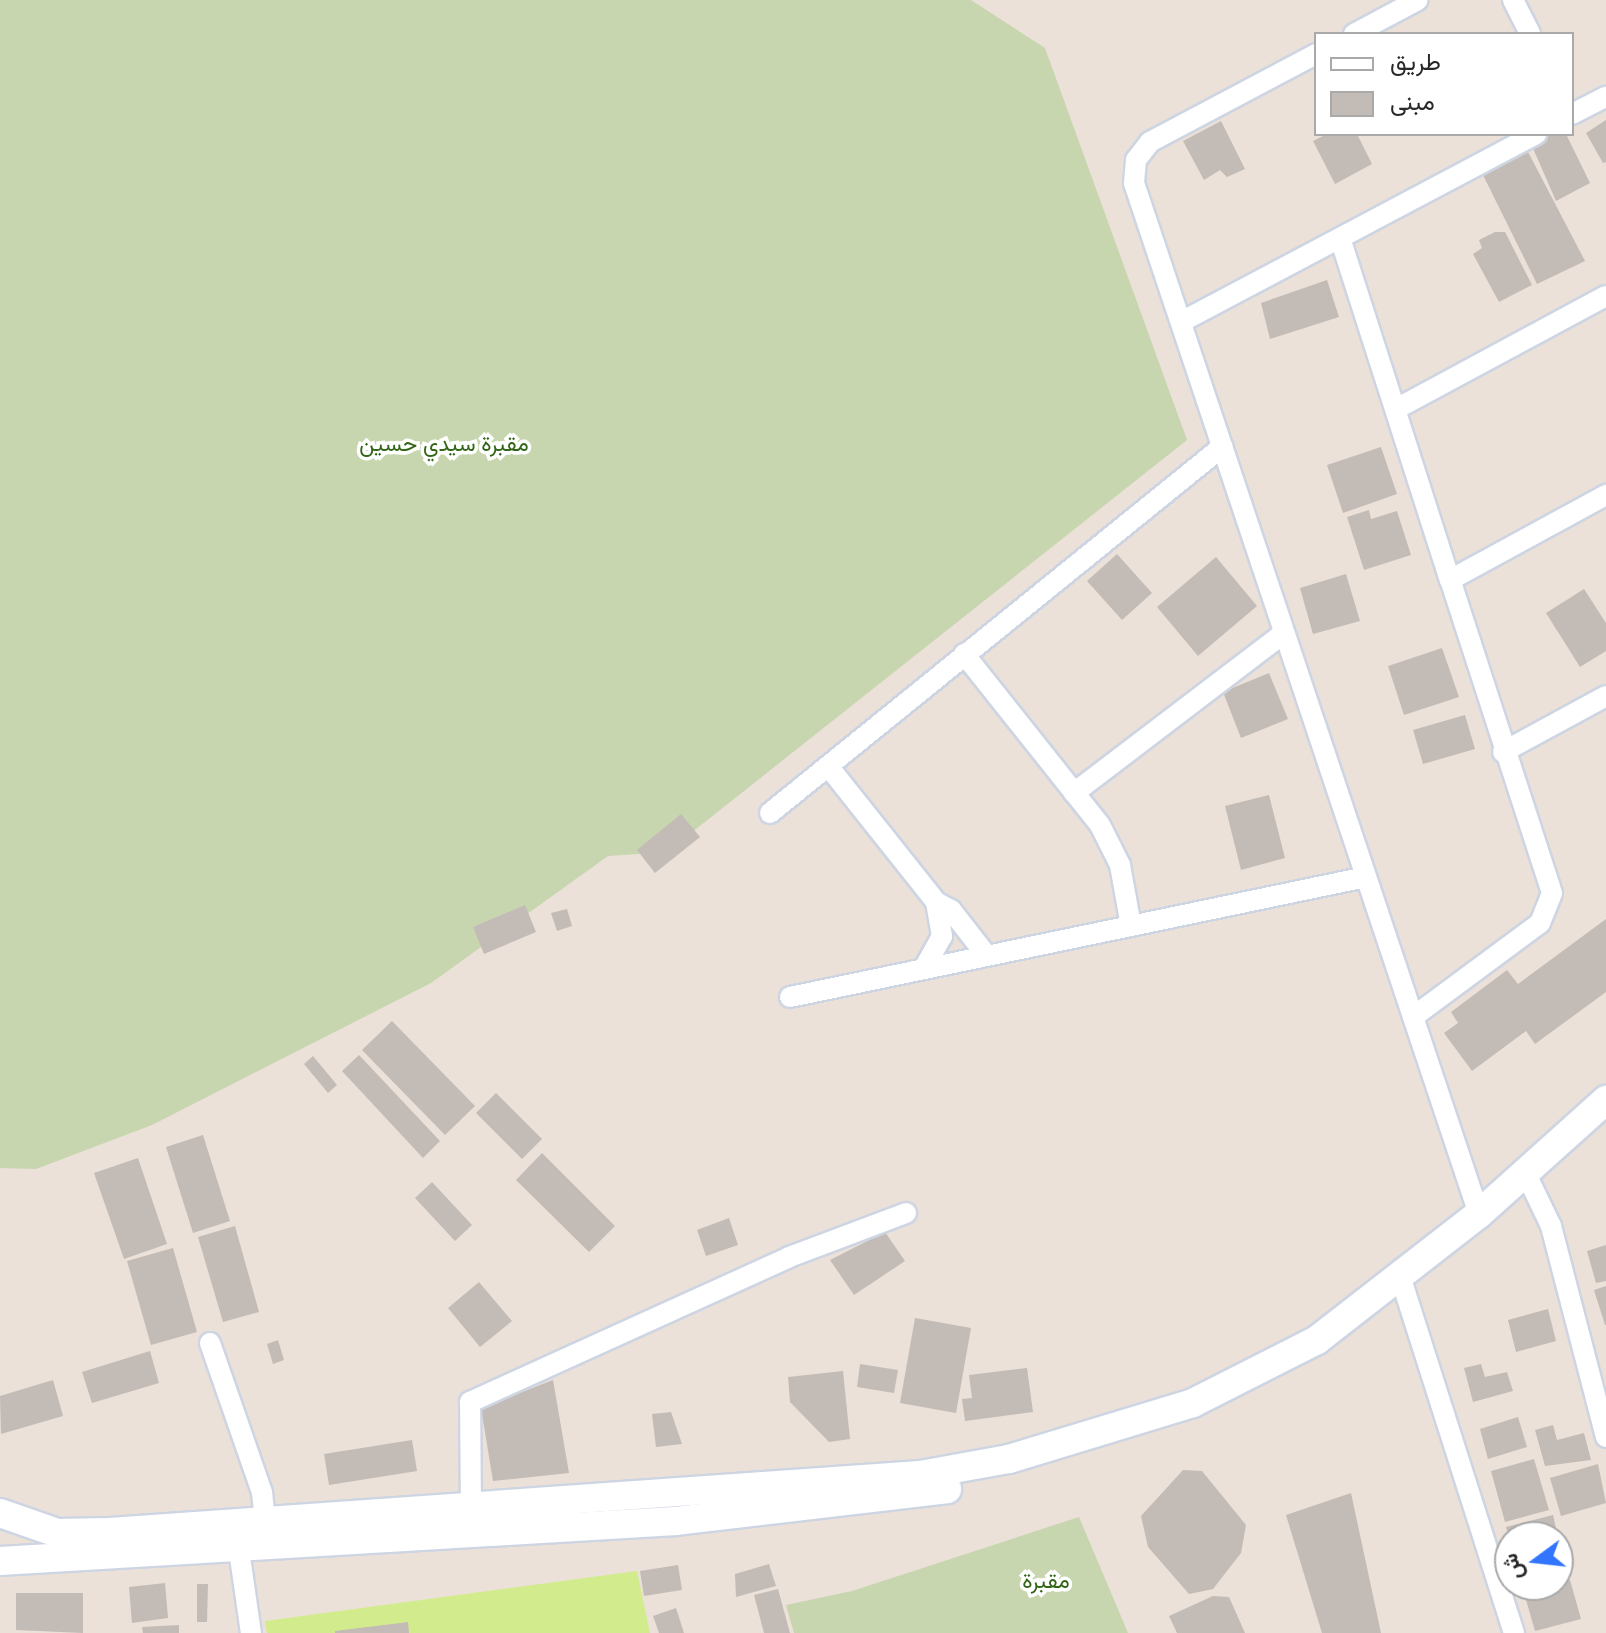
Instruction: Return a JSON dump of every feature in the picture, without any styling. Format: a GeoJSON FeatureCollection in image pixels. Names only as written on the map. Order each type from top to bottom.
{"type":"FeatureCollection","features":[{"type":"Feature","properties":{"kind":"street"},"geometry":{"type":"LineString","coordinates":[[1358,32],[1418,0]]}},
{"type":"Feature","properties":{"kind":"street"},"geometry":{"type":"LineString","coordinates":[[1513,0],[1529,32]]}},
{"type":"Feature","properties":{"kind":"street"},"geometry":{"type":"LineString","coordinates":[[1314,55],[1150,142],[1136,160],[1134,183],[1479,1214]]}},
{"type":"Feature","properties":{"kind":"street"},"geometry":{"type":"LineString","coordinates":[[1574,113],[1606,97]]}},
{"type":"Feature","properties":{"kind":"street"},"geometry":{"type":"LineString","coordinates":[[1181,322],[1341,241],[1532,136]]}},
{"type":"Feature","properties":{"kind":"street"},"geometry":{"type":"LineString","coordinates":[[1341,241],[1503,752],[1549,880],[1551,905],[1540,923],[1413,1017]]}},
{"type":"Feature","properties":{"kind":"street"},"geometry":{"type":"LineString","coordinates":[[1396,409],[1606,296]]}},
{"type":"Feature","properties":{"kind":"street"},"geometry":{"type":"LineString","coordinates":[[770,813],[1222,447]]}},
{"type":"Feature","properties":{"kind":"street"},"geometry":{"type":"LineString","coordinates":[[1450,580],[1606,495]]}},
{"type":"Feature","properties":{"kind":"street"},"geometry":{"type":"LineString","coordinates":[[1074,793],[1284,633]]}},
{"type":"Feature","properties":{"kind":"street"},"geometry":{"type":"LineString","coordinates":[[964,654],[1112,845],[1131,926]]}},
{"type":"Feature","properties":{"kind":"street"},"geometry":{"type":"LineString","coordinates":[[1503,752],[1606,696]]}},
{"type":"Feature","properties":{"kind":"street"},"geometry":{"type":"LineString","coordinates":[[828,766],[936,902],[951,910],[987,956]]}},
{"type":"Feature","properties":{"kind":"street"},"geometry":{"type":"LineString","coordinates":[[790,997],[1366,877]]}},
{"type":"Feature","properties":{"kind":"street"},"geometry":{"type":"LineString","coordinates":[[924,968],[942,936],[936,902]]}},
{"type":"Feature","properties":{"kind":"street"},"geometry":{"type":"LineString","coordinates":[[0,1513],[57,1533],[471,1510],[956,1472],[1062,1445],[1239,1384],[1317,1340],[1401,1279],[1526,1174],[1606,1100]]}},
{"type":"Feature","properties":{"kind":"street"},"geometry":{"type":"LineString","coordinates":[[1526,1174],[1551,1226],[1606,1437]]}},
{"type":"Feature","properties":{"kind":"street"},"geometry":{"type":"LineString","coordinates":[[471,1510],[470,1402],[789,1257],[906,1213]]}},
{"type":"Feature","properties":{"kind":"street"},"geometry":{"type":"LineString","coordinates":[[1401,1279],[1514,1633]]}},
{"type":"Feature","properties":{"kind":"street"},"geometry":{"type":"LineString","coordinates":[[210,1343],[262,1492],[265,1520]]}},
{"type":"Feature","properties":{"kind":"street"},"geometry":{"type":"LineString","coordinates":[[0,1561],[68,1561],[676,1521],[932,1493],[951,1487],[956,1472]]}},
{"type":"Feature","properties":{"kind":"street"},"geometry":{"type":"LineString","coordinates":[[57,1533],[68,1561]]}},
{"type":"Feature","properties":{"kind":"street"},"geometry":{"type":"LineString","coordinates":[[239,1550],[251,1633]]}},
{"type":"Feature","properties":{"kind":"green space","name":"مقبرة سيدي حسين"},"geometry":{"type":"Polygon","coordinates":[[[0,0],[971,0],[1045,48],[1187,440],[667,852],[608,856],[431,983],[152,1125],[36,1169],[0,1168],[0,0]]]}},
{"type":"Feature","properties":{"kind":"green space","name":"مقبرة"},"geometry":{"type":"Polygon","coordinates":[[[1079,1517],[1128,1633],[794,1633],[786,1605],[852,1591],[1079,1517]]]}},
{"type":"Feature","properties":{"kind":"green space"},"geometry":{"type":"Polygon","coordinates":[[[637,1571],[650,1633],[267,1633],[265,1621],[637,1571]]]}},
{"type":"Feature","properties":{"kind":"building"},"geometry":{"type":"Polygon","coordinates":[[[1606,120],[1606,162],[1603,163],[1586,133],[1606,120]]]}},
{"type":"Feature","properties":{"kind":"building"},"geometry":{"type":"Polygon","coordinates":[[[1221,121],[1245,169],[1227,177],[1220,170],[1204,180],[1183,141],[1221,121]]]}},
{"type":"Feature","properties":{"kind":"building"},"geometry":{"type":"Polygon","coordinates":[[[1323,136],[1358,136],[1372,164],[1335,184],[1313,141],[1323,136]]]}},
{"type":"Feature","properties":{"kind":"building"},"geometry":{"type":"Polygon","coordinates":[[[1540,136],[1567,136],[1590,183],[1556,201],[1532,146],[1540,136]]]}},
{"type":"Feature","properties":{"kind":"building"},"geometry":{"type":"Polygon","coordinates":[[[1527,150],[1585,261],[1537,284],[1482,173],[1527,150]]]}},
{"type":"Feature","properties":{"kind":"building"},"geometry":{"type":"Polygon","coordinates":[[[1495,232],[1505,232],[1532,285],[1499,302],[1473,254],[1482,248],[1479,240],[1495,232]]]}},
{"type":"Feature","properties":{"kind":"building"},"geometry":{"type":"Polygon","coordinates":[[[1327,280],[1339,317],[1270,339],[1261,303],[1327,280]]]}},
{"type":"Feature","properties":{"kind":"building"},"geometry":{"type":"Polygon","coordinates":[[[1381,447],[1397,494],[1343,513],[1327,465],[1381,447]]]}},
{"type":"Feature","properties":{"kind":"building"},"geometry":{"type":"Polygon","coordinates":[[[1369,510],[1371,519],[1397,511],[1411,555],[1364,570],[1347,517],[1369,510]]]}},
{"type":"Feature","properties":{"kind":"building"},"geometry":{"type":"Polygon","coordinates":[[[1117,554],[1152,593],[1122,620],[1087,581],[1117,554]]]}},
{"type":"Feature","properties":{"kind":"building"},"geometry":{"type":"Polygon","coordinates":[[[1216,557],[1257,606],[1198,656],[1157,607],[1216,557]]]}},
{"type":"Feature","properties":{"kind":"building"},"geometry":{"type":"Polygon","coordinates":[[[1346,574],[1360,621],[1313,634],[1300,588],[1346,574]]]}},
{"type":"Feature","properties":{"kind":"building"},"geometry":{"type":"Polygon","coordinates":[[[1584,589],[1606,623],[1606,651],[1580,667],[1546,613],[1584,589]]]}},
{"type":"Feature","properties":{"kind":"building"},"geometry":{"type":"Polygon","coordinates":[[[1442,648],[1459,697],[1404,715],[1388,666],[1442,648]]]}},
{"type":"Feature","properties":{"kind":"building"},"geometry":{"type":"Polygon","coordinates":[[[1269,673],[1288,719],[1241,738],[1223,692],[1269,673]]]}},
{"type":"Feature","properties":{"kind":"building"},"geometry":{"type":"Polygon","coordinates":[[[1465,715],[1475,749],[1423,764],[1413,730],[1465,715]]]}},
{"type":"Feature","properties":{"kind":"building"},"geometry":{"type":"Polygon","coordinates":[[[1269,795],[1285,858],[1241,870],[1225,806],[1269,795]]]}},
{"type":"Feature","properties":{"kind":"building"},"geometry":{"type":"Polygon","coordinates":[[[681,814],[700,837],[655,873],[637,850],[681,814]]]}},
{"type":"Feature","properties":{"kind":"building"},"geometry":{"type":"Polygon","coordinates":[[[525,905],[536,932],[484,954],[473,927],[525,905]]]}},
{"type":"Feature","properties":{"kind":"building"},"geometry":{"type":"Polygon","coordinates":[[[567,909],[572,926],[557,931],[551,913],[567,909]]]}},
{"type":"Feature","properties":{"kind":"building"},"geometry":{"type":"Polygon","coordinates":[[[1606,919],[1606,992],[1535,1044],[1526,1031],[1472,1071],[1444,1033],[1458,1023],[1451,1012],[1507,970],[1518,984],[1606,919]]]}},
{"type":"Feature","properties":{"kind":"building"},"geometry":{"type":"Polygon","coordinates":[[[392,1021],[475,1106],[445,1135],[362,1050],[392,1021]]]}},
{"type":"Feature","properties":{"kind":"building"},"geometry":{"type":"Polygon","coordinates":[[[359,1055],[440,1141],[423,1158],[342,1071],[359,1055]]]}},
{"type":"Feature","properties":{"kind":"building"},"geometry":{"type":"Polygon","coordinates":[[[313,1056],[337,1085],[328,1093],[304,1064],[313,1056]]]}},
{"type":"Feature","properties":{"kind":"building"},"geometry":{"type":"Polygon","coordinates":[[[496,1093],[542,1139],[522,1159],[476,1113],[496,1093]]]}},
{"type":"Feature","properties":{"kind":"building"},"geometry":{"type":"Polygon","coordinates":[[[203,1135],[230,1221],[193,1233],[166,1147],[203,1135]]]}},
{"type":"Feature","properties":{"kind":"building"},"geometry":{"type":"Polygon","coordinates":[[[542,1153],[615,1226],[589,1252],[516,1180],[542,1153]]]}},
{"type":"Feature","properties":{"kind":"building"},"geometry":{"type":"Polygon","coordinates":[[[138,1158],[167,1244],[124,1259],[94,1173],[138,1158]]]}},
{"type":"Feature","properties":{"kind":"building"},"geometry":{"type":"Polygon","coordinates":[[[432,1182],[472,1225],[455,1241],[415,1198],[432,1182]]]}},
{"type":"Feature","properties":{"kind":"building"},"geometry":{"type":"Polygon","coordinates":[[[729,1218],[738,1245],[706,1256],[697,1230],[729,1218]]]}},
{"type":"Feature","properties":{"kind":"building"},"geometry":{"type":"Polygon","coordinates":[[[235,1226],[259,1312],[223,1322],[198,1237],[235,1226]]]}},
{"type":"Feature","properties":{"kind":"building"},"geometry":{"type":"Polygon","coordinates":[[[885,1232],[905,1261],[854,1295],[830,1260],[885,1232]]]}},
{"type":"Feature","properties":{"kind":"building"},"geometry":{"type":"Polygon","coordinates":[[[1606,1245],[1606,1281],[1596,1283],[1587,1251],[1606,1245]]]}},
{"type":"Feature","properties":{"kind":"building"},"geometry":{"type":"Polygon","coordinates":[[[173,1248],[197,1332],[151,1345],[127,1261],[173,1248]]]}},
{"type":"Feature","properties":{"kind":"building"},"geometry":{"type":"Polygon","coordinates":[[[479,1282],[512,1321],[480,1347],[448,1308],[479,1282]]]}},
{"type":"Feature","properties":{"kind":"building"},"geometry":{"type":"Polygon","coordinates":[[[1606,1286],[1606,1325],[1605,1325],[1594,1290],[1606,1286]]]}},
{"type":"Feature","properties":{"kind":"building"},"geometry":{"type":"Polygon","coordinates":[[[1548,1309],[1556,1341],[1516,1352],[1508,1320],[1548,1309]]]}},
{"type":"Feature","properties":{"kind":"building"},"geometry":{"type":"Polygon","coordinates":[[[915,1318],[971,1328],[956,1413],[900,1403],[915,1318]]]}},
{"type":"Feature","properties":{"kind":"building"},"geometry":{"type":"Polygon","coordinates":[[[278,1340],[284,1360],[273,1364],[267,1344],[278,1340]]]}},
{"type":"Feature","properties":{"kind":"building"},"geometry":{"type":"Polygon","coordinates":[[[150,1351],[159,1383],[92,1403],[82,1372],[150,1351]]]}},
{"type":"Feature","properties":{"kind":"building"},"geometry":{"type":"Polygon","coordinates":[[[860,1364],[898,1370],[894,1393],[857,1387],[860,1364]]]}},
{"type":"Feature","properties":{"kind":"building"},"geometry":{"type":"Polygon","coordinates":[[[1481,1364],[1485,1377],[1507,1372],[1513,1391],[1473,1402],[1464,1368],[1481,1364]]]}},
{"type":"Feature","properties":{"kind":"building"},"geometry":{"type":"Polygon","coordinates":[[[1027,1368],[1033,1412],[965,1421],[962,1399],[972,1398],[969,1375],[1027,1368]]]}},
{"type":"Feature","properties":{"kind":"building"},"geometry":{"type":"Polygon","coordinates":[[[843,1371],[850,1439],[829,1442],[790,1402],[788,1377],[843,1371]]]}},
{"type":"Feature","properties":{"kind":"building"},"geometry":{"type":"Polygon","coordinates":[[[53,1380],[63,1416],[1,1434],[0,1396],[53,1380]]]}},
{"type":"Feature","properties":{"kind":"building"},"geometry":{"type":"Polygon","coordinates":[[[553,1380],[569,1473],[493,1481],[481,1408],[553,1380]]]}},
{"type":"Feature","properties":{"kind":"building"},"geometry":{"type":"Polygon","coordinates":[[[671,1412],[682,1444],[656,1447],[652,1414],[671,1412]]]}},
{"type":"Feature","properties":{"kind":"building"},"geometry":{"type":"Polygon","coordinates":[[[1518,1417],[1527,1447],[1488,1459],[1480,1429],[1518,1417]]]}},
{"type":"Feature","properties":{"kind":"building"},"geometry":{"type":"Polygon","coordinates":[[[1553,1425],[1557,1440],[1584,1433],[1591,1460],[1545,1466],[1535,1430],[1553,1425]]]}},
{"type":"Feature","properties":{"kind":"building"},"geometry":{"type":"Polygon","coordinates":[[[412,1440],[417,1471],[329,1485],[324,1454],[412,1440]]]}},
{"type":"Feature","properties":{"kind":"building"},"geometry":{"type":"Polygon","coordinates":[[[1534,1459],[1549,1510],[1505,1521],[1491,1471],[1534,1459]]]}},
{"type":"Feature","properties":{"kind":"building"},"geometry":{"type":"Polygon","coordinates":[[[1598,1464],[1606,1503],[1561,1516],[1550,1478],[1598,1464]]]}},
{"type":"Feature","properties":{"kind":"building"},"geometry":{"type":"Polygon","coordinates":[[[1183,1470],[1202,1471],[1246,1525],[1241,1553],[1213,1589],[1189,1594],[1148,1547],[1141,1516],[1183,1470]]]}},
{"type":"Feature","properties":{"kind":"building"},"geometry":{"type":"Polygon","coordinates":[[[1351,1493],[1381,1633],[1322,1633],[1286,1515],[1351,1493]]]}},
{"type":"Feature","properties":{"kind":"building"},"geometry":{"type":"Polygon","coordinates":[[[1553,1515],[1554,1521],[1530,1521],[1553,1515]]]}},
{"type":"Feature","properties":{"kind":"building"},"geometry":{"type":"Polygon","coordinates":[[[769,1564],[776,1586],[736,1597],[735,1574],[769,1564]]]}},
{"type":"Feature","properties":{"kind":"building"},"geometry":{"type":"Polygon","coordinates":[[[678,1565],[682,1590],[644,1596],[640,1571],[678,1565]]]}},
{"type":"Feature","properties":{"kind":"building"},"geometry":{"type":"Polygon","coordinates":[[[165,1583],[168,1618],[132,1623],[129,1587],[165,1583]]]}},
{"type":"Feature","properties":{"kind":"building"},"geometry":{"type":"Polygon","coordinates":[[[197,1584],[208,1584],[207,1622],[197,1622],[197,1584]]]}},
{"type":"Feature","properties":{"kind":"building"},"geometry":{"type":"Polygon","coordinates":[[[778,1589],[790,1633],[764,1633],[754,1595],[778,1589]]]}},
{"type":"Feature","properties":{"kind":"building"},"geometry":{"type":"Polygon","coordinates":[[[16,1593],[83,1593],[83,1633],[16,1630],[16,1593]]]}},
{"type":"Feature","properties":{"kind":"building"},"geometry":{"type":"Polygon","coordinates":[[[1574,1594],[1581,1619],[1535,1631],[1526,1601],[1574,1601],[1574,1594]]]}},
{"type":"Feature","properties":{"kind":"building"},"geometry":{"type":"Polygon","coordinates":[[[1213,1596],[1229,1597],[1245,1633],[1177,1633],[1169,1616],[1213,1596]]]}},
{"type":"Feature","properties":{"kind":"building"},"geometry":{"type":"Polygon","coordinates":[[[676,1608],[684,1633],[659,1633],[653,1616],[676,1608]]]}},
{"type":"Feature","properties":{"kind":"building"},"geometry":{"type":"Polygon","coordinates":[[[408,1622],[409,1633],[335,1633],[335,1631],[408,1622]]]}},
{"type":"Feature","properties":{"kind":"building"},"geometry":{"type":"Polygon","coordinates":[[[179,1625],[179,1633],[143,1633],[142,1627],[179,1625]]]}}]}
